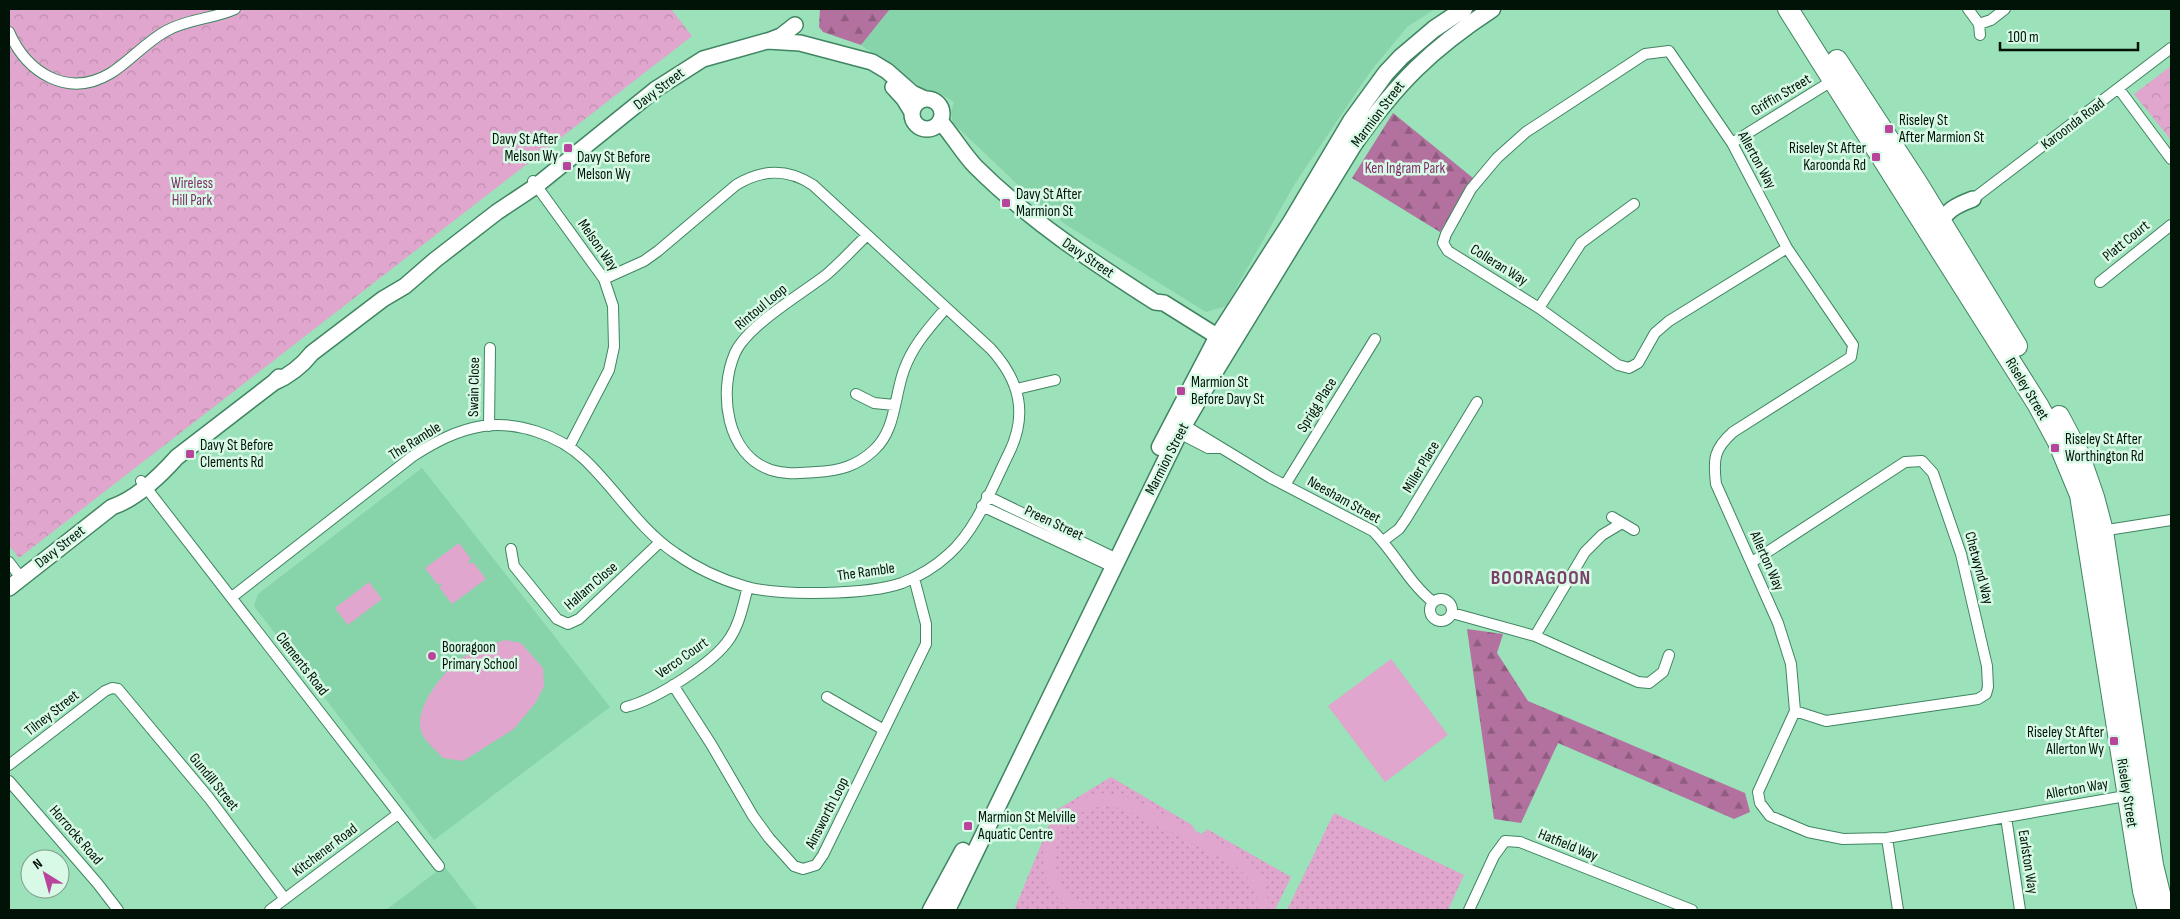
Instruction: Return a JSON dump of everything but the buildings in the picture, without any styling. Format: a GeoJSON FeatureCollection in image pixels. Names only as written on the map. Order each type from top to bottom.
{"type":"FeatureCollection","features":[{"type":"Feature","properties":{"kind":"highway","name":"Riseley Street"},"geometry":{"type":"LineString","coordinates":[[1788,9],[1840,77],[1941,222],[2057,412],[2075,446],[2094,497],[2095,532],[2135,794],[2143,891],[2148,910]]}},
{"type":"Feature","properties":{"kind":"highway","name":"Riseley Street"},"geometry":{"type":"LineString","coordinates":[[1804,9],[1915,210],[2038,405],[2058,442],[2095,532]]}},
{"type":"Feature","properties":{"kind":"highway","name":"Riseley Street"},"geometry":{"type":"LineString","coordinates":[[2135,794],[2164,910]]}},
{"type":"Feature","properties":{"kind":"main road","name":"Marmion Street"},"geometry":{"type":"LineString","coordinates":[[931,910],[956,867],[1177,426],[1222,345],[1369,96],[1406,52],[1434,29],[1464,9]]}},
{"type":"Feature","properties":{"kind":"main road","name":"Marmion Street"},"geometry":{"type":"LineString","coordinates":[[1222,345],[1375,114],[1414,68],[1455,34],[1492,9]]}},
{"type":"Feature","properties":{"kind":"main road","name":"Marmion Street"},"geometry":{"type":"LineString","coordinates":[[947,910],[1110,561]]}},
{"type":"Feature","properties":{"kind":"main road"},"geometry":{"type":"LineString","coordinates":[[954,910],[970,863]]}},
{"type":"Feature","properties":{"kind":"street"},"geometry":{"type":"LineString","coordinates":[[9,32],[16,48],[32,67],[61,82],[77,83],[96,80],[110,73],[165,32],[184,23],[235,9]]}},
{"type":"Feature","properties":{"kind":"street"},"geometry":{"type":"LineString","coordinates":[[1968,9],[1979,24],[1980,35]]}},
{"type":"Feature","properties":{"kind":"street"},"geometry":{"type":"LineString","coordinates":[[1979,24],[1991,20],[2005,9]]}},
{"type":"Feature","properties":{"kind":"street"},"geometry":{"type":"LineString","coordinates":[[767,41],[781,36],[795,25]]}},
{"type":"Feature","properties":{"kind":"street","name":"Davy Street"},"geometry":{"type":"LineString","coordinates":[[9,588],[112,507],[117,498],[143,483],[161,466],[177,457],[273,383],[284,370],[299,359],[312,353],[383,299],[413,272],[435,260],[534,183],[553,163],[576,153],[656,89],[690,66],[716,54],[767,41],[813,46],[872,62],[887,71],[912,93],[925,99]]}},
{"type":"Feature","properties":{"kind":"street","name":"Davy Street"},"geometry":{"type":"LineString","coordinates":[[752,46],[764,50],[799,52],[821,56],[868,70],[892,86],[904,99],[912,112]]}},
{"type":"Feature","properties":{"kind":"street","name":"Karoonda Road"},"geometry":{"type":"LineString","coordinates":[[1941,222],[1949,223],[1964,211],[1973,199],[2171,48]]}},
{"type":"Feature","properties":{"kind":"street","name":"Allerton Way"},"geometry":{"type":"LineString","coordinates":[[1669,50],[1732,143],[1787,248],[1853,345],[1851,356],[1734,432],[1723,442],[1713,462],[1716,484],[1778,623],[1791,664],[1795,711],[1758,792],[1760,803],[1770,816],[1808,832],[1844,839],[1887,838],[2135,794]]}},
{"type":"Feature","properties":{"kind":"street","name":"Colleran Way"},"geometry":{"type":"LineString","coordinates":[[1669,50],[1645,54],[1526,132],[1497,158],[1472,189],[1446,234],[1443,243],[1448,251],[1539,308],[1618,365],[1629,368],[1638,363],[1655,333],[1669,321],[1787,248]]}},
{"type":"Feature","properties":{"kind":"street","name":"Griffin Street"},"geometry":{"type":"LineString","coordinates":[[1732,143],[1840,77]]}},
{"type":"Feature","properties":{"kind":"street"},"geometry":{"type":"LineString","coordinates":[[2119,89],[2171,158]]}},
{"type":"Feature","properties":{"kind":"street"},"geometry":{"type":"LineString","coordinates":[[925,99],[938,104],[942,112],[937,124],[923,128],[914,122],[912,112],[916,104],[925,99]]}},
{"type":"Feature","properties":{"kind":"street","name":"Davy Street"},"geometry":{"type":"LineString","coordinates":[[937,124],[956,139],[960,148],[975,166],[1044,227],[1072,248],[1155,302],[1159,311],[1222,345]]}},
{"type":"Feature","properties":{"kind":"street","name":"The Ramble"},"geometry":{"type":"LineString","coordinates":[[232,597],[413,456],[448,436],[468,429],[488,426],[533,431],[569,447],[591,465],[645,528],[660,542],[700,568],[748,587],[795,593],[886,587],[914,578],[937,564],[965,536],[982,506],[1016,436],[1019,415],[1017,389],[1013,379],[1000,359],[813,185],[795,175],[769,172],[758,174],[736,185],[658,252],[644,261],[604,279]]}},
{"type":"Feature","properties":{"kind":"street","name":"Melson Way"},"geometry":{"type":"LineString","coordinates":[[534,183],[604,279],[610,293],[615,319],[612,358],[604,382],[569,447]]}},
{"type":"Feature","properties":{"kind":"street"},"geometry":{"type":"LineString","coordinates":[[1539,308],[1581,243],[1634,204]]}},
{"type":"Feature","properties":{"kind":"street"},"geometry":{"type":"LineString","coordinates":[[1915,210],[1941,222],[1938,234],[1954,262],[1954,274]]}},
{"type":"Feature","properties":{"kind":"street","name":"Platt Court"},"geometry":{"type":"LineString","coordinates":[[2100,282],[2171,225]]}},
{"type":"Feature","properties":{"kind":"street","name":"Rintoul Loop"},"geometry":{"type":"LineString","coordinates":[[866,236],[828,273],[755,329],[736,352],[728,379],[727,396],[730,420],[736,438],[745,452],[767,468],[791,474],[835,471],[860,461],[875,450],[888,431],[904,370],[914,347],[946,308]]}},
{"type":"Feature","properties":{"kind":"street","name":"Sprigg Place"},"geometry":{"type":"LineString","coordinates":[[1285,485],[1375,340]]}},
{"type":"Feature","properties":{"kind":"street","name":"Swain Close"},"geometry":{"type":"LineString","coordinates":[[488,426],[490,348]]}},
{"type":"Feature","properties":{"kind":"street"},"geometry":{"type":"LineString","coordinates":[[1017,389],[1055,380]]}},
{"type":"Feature","properties":{"kind":"street"},"geometry":{"type":"LineString","coordinates":[[856,394],[874,403],[894,405]]}},
{"type":"Feature","properties":{"kind":"street","name":"Miller Place"},"geometry":{"type":"LineString","coordinates":[[1383,541],[1399,530],[1406,520],[1477,402]]}},
{"type":"Feature","properties":{"kind":"street","name":"Neesham Street"},"geometry":{"type":"LineString","coordinates":[[1177,426],[1212,441],[1220,448],[1285,485],[1373,531],[1383,541],[1421,592],[1434,602],[1438,599],[1447,600],[1452,607],[1452,614]]}},
{"type":"Feature","properties":{"kind":"street","name":"Chetwynd Way"},"geometry":{"type":"LineString","coordinates":[[1752,562],[1905,462],[1922,461],[1933,473],[1961,554],[1987,666],[1986,694],[1978,699],[1826,720],[1795,711]]}},
{"type":"Feature","properties":{"kind":"street","name":"Clements Road"},"geometry":{"type":"LineString","coordinates":[[143,483],[439,866]]}},
{"type":"Feature","properties":{"kind":"street","name":"Preen Street"},"geometry":{"type":"LineString","coordinates":[[987,496],[1110,561]]}},
{"type":"Feature","properties":{"kind":"street","name":"Preen Street"},"geometry":{"type":"LineString","coordinates":[[982,506],[1110,561]]}},
{"type":"Feature","properties":{"kind":"street"},"geometry":{"type":"LineString","coordinates":[[1612,518],[1634,530]]}},
{"type":"Feature","properties":{"kind":"street"},"geometry":{"type":"LineString","coordinates":[[2095,532],[2171,520]]}},
{"type":"Feature","properties":{"kind":"street"},"geometry":{"type":"LineString","coordinates":[[1535,636],[1585,552],[1602,535],[1622,523]]}},
{"type":"Feature","properties":{"kind":"street","name":"Hallam Close"},"geometry":{"type":"LineString","coordinates":[[511,550],[514,566],[557,619],[568,624],[579,619],[660,542]]}},
{"type":"Feature","properties":{"kind":"street"},"geometry":{"type":"LineString","coordinates":[[9,562],[21,578]]}},
{"type":"Feature","properties":{"kind":"street","name":"Ainsworth Loop"},"geometry":{"type":"LineString","coordinates":[[673,685],[712,744],[753,816],[768,838],[794,866],[803,869],[816,865],[823,855],[926,644],[926,624],[914,578]]}},
{"type":"Feature","properties":{"kind":"street","name":"Verco Court"},"geometry":{"type":"LineString","coordinates":[[626,707],[643,702],[673,685],[716,654],[730,639],[735,630],[748,587]]}},
{"type":"Feature","properties":{"kind":"street"},"geometry":{"type":"LineString","coordinates":[[1434,602],[1430,613],[1435,620],[1444,621],[1452,614],[1535,636],[1638,682],[1649,683],[1663,672],[1669,656]]}},
{"type":"Feature","properties":{"kind":"street","name":"Tilney Street"},"geometry":{"type":"LineString","coordinates":[[9,765],[105,691],[116,688]]}},
{"type":"Feature","properties":{"kind":"street","name":"Gundill Street"},"geometry":{"type":"LineString","coordinates":[[116,688],[209,798],[285,899]]}},
{"type":"Feature","properties":{"kind":"street"},"geometry":{"type":"LineString","coordinates":[[827,697],[884,730]]}},
{"type":"Feature","properties":{"kind":"street","name":"Horrocks Road"},"geometry":{"type":"LineString","coordinates":[[9,782],[98,884],[118,910]]}},
{"type":"Feature","properties":{"kind":"street","name":"Kitchener Road"},"geometry":{"type":"LineString","coordinates":[[270,910],[398,814]]}},
{"type":"Feature","properties":{"kind":"street","name":"Earlston Way"},"geometry":{"type":"LineString","coordinates":[[2006,818],[2020,910]]}},
{"type":"Feature","properties":{"kind":"street"},"geometry":{"type":"LineString","coordinates":[[1887,838],[1898,910]]}},
{"type":"Feature","properties":{"kind":"street","name":"Hatfield Way"},"geometry":{"type":"LineString","coordinates":[[1469,910],[1494,856],[1505,841],[1520,842],[1692,910]]}},
{"type":"Feature","properties":{"kind":"shaded area"},"geometry":{"type":"Polygon","coordinates":[[[890,9],[1435,9],[1407,27],[1370,72],[1294,185],[1226,306],[1206,312],[1068,226],[1037,203],[953,123],[951,112],[954,102],[936,91],[929,93],[861,45],[890,9]]]}},
{"type":"Feature","properties":{"kind":"shaded area","name":"Booragoon Primary School"},"geometry":{"type":"Polygon","coordinates":[[[422,468],[610,707],[434,840],[254,606],[258,594],[422,468]]]}},
{"type":"Feature","properties":{"kind":"shaded area"},"geometry":{"type":"Polygon","coordinates":[[[444,866],[478,910],[386,910],[444,866]]]}},
{"type":"Feature","properties":{"kind":"green space","name":"Wireless Hill Park"},"geometry":{"type":"Polygon","coordinates":[[[9,9],[671,9],[692,36],[19,558],[9,545],[9,9]]]}},
{"type":"Feature","properties":{"kind":"green space"},"geometry":{"type":"Polygon","coordinates":[[[820,9],[890,9],[861,45],[823,32],[819,27],[820,9]]]}},
{"type":"Feature","properties":{"kind":"green space"},"geometry":{"type":"Polygon","coordinates":[[[2171,66],[2171,140],[2134,94],[2171,66]]]}},
{"type":"Feature","properties":{"kind":"green space","name":"Ken Ingram Park"},"geometry":{"type":"Polygon","coordinates":[[[1393,113],[1473,178],[1440,232],[1352,178],[1393,113]]]}},
{"type":"Feature","properties":{"kind":"green space"},"geometry":{"type":"Polygon","coordinates":[[[459,543],[471,559],[468,562],[470,564],[473,562],[486,579],[452,604],[439,587],[442,585],[441,583],[438,585],[425,568],[459,543]]]}},
{"type":"Feature","properties":{"kind":"green space"},"geometry":{"type":"Polygon","coordinates":[[[369,582],[382,599],[348,625],[335,608],[369,582]]]}},
{"type":"Feature","properties":{"kind":"green space"},"geometry":{"type":"Polygon","coordinates":[[[1467,629],[1503,634],[1497,653],[1528,701],[1745,793],[1750,812],[1734,819],[1558,743],[1521,823],[1494,819],[1467,629]]]}},
{"type":"Feature","properties":{"kind":"green space"},"geometry":{"type":"Polygon","coordinates":[[[506,640],[521,643],[543,668],[544,686],[536,702],[514,729],[463,761],[443,758],[427,742],[421,731],[421,714],[429,695],[441,678],[459,660],[479,649],[506,640]]]}},
{"type":"Feature","properties":{"kind":"green space"},"geometry":{"type":"Polygon","coordinates":[[[1391,659],[1448,735],[1385,782],[1328,706],[1391,659]]]}},
{"type":"Feature","properties":{"kind":"green space"},"geometry":{"type":"Polygon","coordinates":[[[1111,777],[1192,825],[1199,837],[1207,829],[1291,877],[1275,910],[1020,910],[1015,908],[1055,811],[1111,777]]]}},
{"type":"Feature","properties":{"kind":"green space"},"geometry":{"type":"Polygon","coordinates":[[[1104,793],[1133,799],[1241,854],[1253,865],[1262,879],[1267,894],[1268,910],[1258,910],[1257,896],[1251,882],[1235,865],[1126,810],[1108,807],[1091,809],[1076,816],[1064,827],[1056,841],[1054,856],[1056,873],[1069,893],[1098,910],[1077,910],[1068,907],[1051,887],[1045,871],[1043,854],[1045,839],[1061,813],[1073,804],[1088,797],[1104,793]]]}},
{"type":"Feature","properties":{"kind":"green space"},"geometry":{"type":"Polygon","coordinates":[[[1334,813],[1464,875],[1448,910],[1287,910],[1334,813]]]}},
{"type":"Feature","properties":{"kind":"place","name":"Riseley St After Marmion St"},"geometry":{"type":"Point","coordinates":[1889,129]}},
{"type":"Feature","properties":{"kind":"place","name":"Davy St After Melson Wy"},"geometry":{"type":"Point","coordinates":[568,148]}},
{"type":"Feature","properties":{"kind":"place","name":"Riseley St After Karoonda Rd"},"geometry":{"type":"Point","coordinates":[1876,157]}},
{"type":"Feature","properties":{"kind":"place","name":"Davy St Before Melson Wy"},"geometry":{"type":"Point","coordinates":[567,166]}},
{"type":"Feature","properties":{"kind":"place","name":"Davy St After Marmion St"},"geometry":{"type":"Point","coordinates":[1006,203]}},
{"type":"Feature","properties":{"kind":"place","name":"Marmion St Before Davy St"},"geometry":{"type":"Point","coordinates":[1181,391]}},
{"type":"Feature","properties":{"kind":"place","name":"Riseley St After Worthington Rd"},"geometry":{"type":"Point","coordinates":[2055,448]}},
{"type":"Feature","properties":{"kind":"place","name":"Davy St Before Clements Rd"},"geometry":{"type":"Point","coordinates":[190,454]}},
{"type":"Feature","properties":{"kind":"place","name":"Booragoon Primary School"},"geometry":{"type":"Point","coordinates":[432,656]}},
{"type":"Feature","properties":{"kind":"place","name":"Riseley St After Allerton Wy"},"geometry":{"type":"Point","coordinates":[2114,741]}},
{"type":"Feature","properties":{"kind":"place","name":"Marmion St Melville Aquatic Centre"},"geometry":{"type":"Point","coordinates":[968,826]}},
{"type":"Feature","properties":{"kind":"district","name":"BOORAGOON"},"geometry":{"type":"Point","coordinates":[1541,578]}}]}
